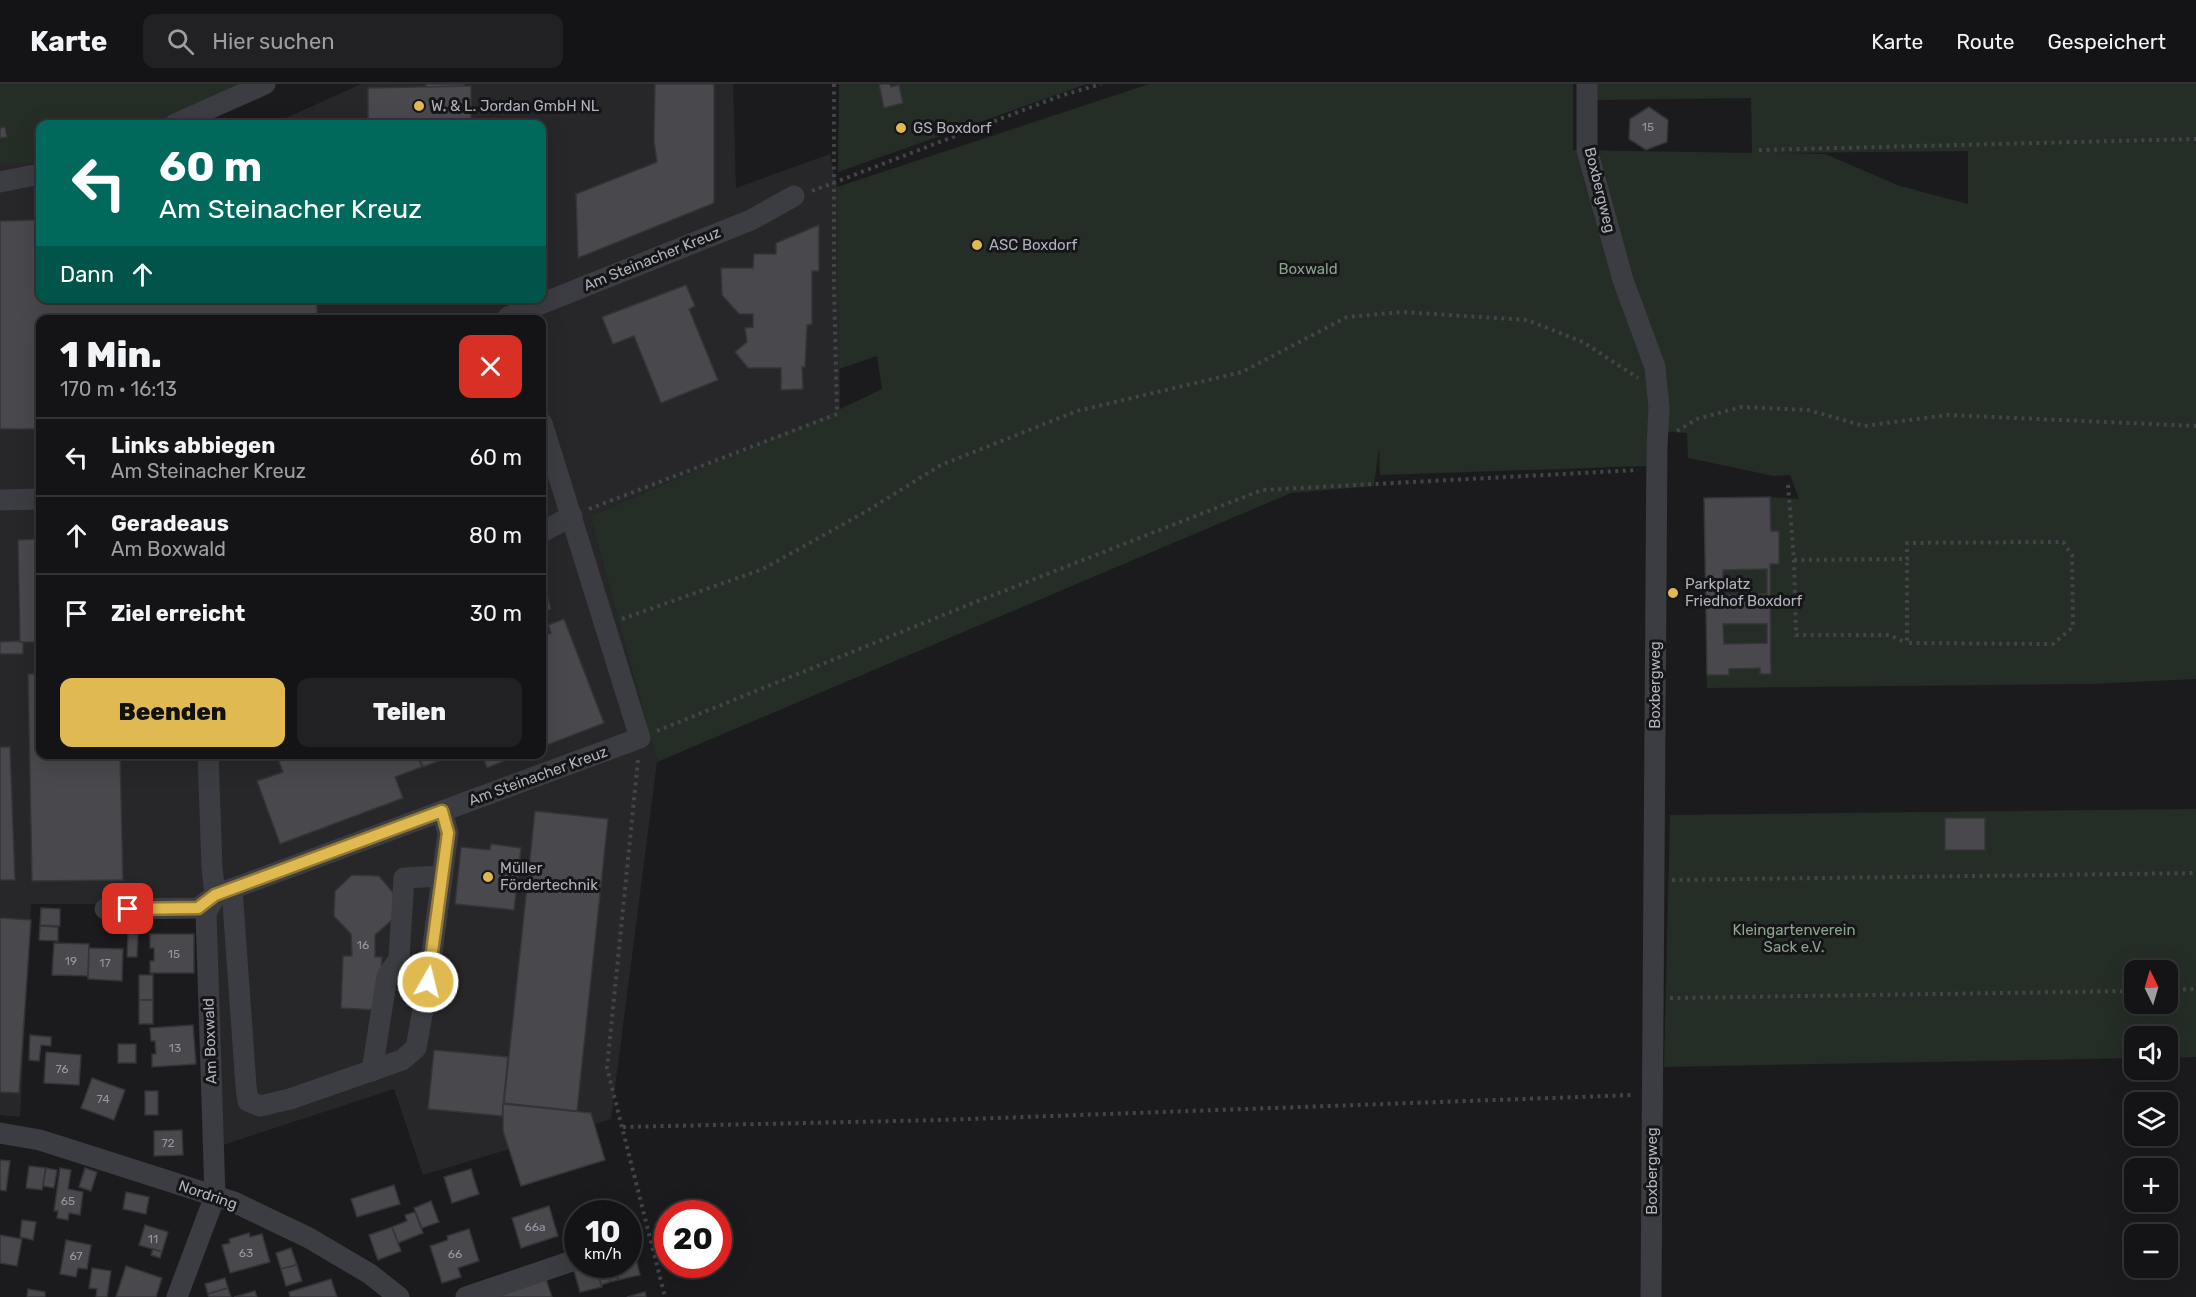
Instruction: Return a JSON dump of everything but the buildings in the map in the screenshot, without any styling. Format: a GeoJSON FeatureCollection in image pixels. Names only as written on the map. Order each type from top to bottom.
{"type":"FeatureCollection","features":[{"type":"Feature","properties":{"kind":"street"},"geometry":{"type":"LineString","coordinates":[[184,120],[265,84]]}},
{"type":"Feature","properties":{"kind":"street","name":"Boxbergweg"},"geometry":{"type":"LineString","coordinates":[[1587,84],[1587,150],[1623,280],[1656,367],[1659,408],[1651,1297]]}},
{"type":"Feature","properties":{"kind":"street"},"geometry":{"type":"LineString","coordinates":[[0,182],[36,175]]}},
{"type":"Feature","properties":{"kind":"street","name":"Am Steinacher Kreuz"},"geometry":{"type":"LineString","coordinates":[[517,315],[751,220],[794,196]]}},
{"type":"Feature","properties":{"kind":"street"},"geometry":{"type":"LineString","coordinates":[[546,435],[640,738]]}},
{"type":"Feature","properties":{"kind":"street"},"geometry":{"type":"LineString","coordinates":[[0,500],[36,499]]}},
{"type":"Feature","properties":{"kind":"street"},"geometry":{"type":"LineString","coordinates":[[546,530],[572,516]]}},
{"type":"Feature","properties":{"kind":"street","name":"Am Steinacher Kreuz"},"geometry":{"type":"LineString","coordinates":[[224,892],[640,738]]}},
{"type":"Feature","properties":{"kind":"street"},"geometry":{"type":"LineString","coordinates":[[208,759],[212,868],[224,892],[249,1101],[260,1106],[290,1099],[402,1060],[416,1048],[428,982],[448,833],[442,811]]}},
{"type":"Feature","properties":{"kind":"street"},"geometry":{"type":"LineString","coordinates":[[372,1071],[387,976],[399,959],[404,878],[442,876]]}},
{"type":"Feature","properties":{"kind":"street"},"geometry":{"type":"LineString","coordinates":[[105,909],[198,908],[224,892]]}},
{"type":"Feature","properties":{"kind":"street","name":"Am Boxwald"},"geometry":{"type":"LineString","coordinates":[[177,1297],[215,1196],[206,912],[224,892]]}},
{"type":"Feature","properties":{"kind":"street","name":"Nordring"},"geometry":{"type":"LineString","coordinates":[[0,1133],[40,1140],[234,1202],[309,1238],[370,1274],[399,1297]]}},
{"type":"Feature","properties":{"kind":"street"},"geometry":{"type":"LineString","coordinates":[[466,1297],[564,1264]]}},
{"type":"Feature","properties":{"kind":"path"},"geometry":{"type":"LineString","coordinates":[[572,516],[837,414],[834,84]]}},
{"type":"Feature","properties":{"kind":"path"},"geometry":{"type":"LineString","coordinates":[[834,182],[1060,96],[1101,84]]}},
{"type":"Feature","properties":{"kind":"path"},"geometry":{"type":"LineString","coordinates":[[1760,150],[2196,139]]}},
{"type":"Feature","properties":{"kind":"path"},"geometry":{"type":"LineString","coordinates":[[604,625],[763,569],[865,512],[941,465],[1077,411],[1242,372],[1347,316],[1402,312],[1527,320],[1583,342],[1639,378]]}},
{"type":"Feature","properties":{"kind":"path"},"geometry":{"type":"LineString","coordinates":[[1657,442],[1697,419],[1742,407],[1808,410],[1864,426],[1948,416],[2196,426]]}},
{"type":"Feature","properties":{"kind":"path"},"geometry":{"type":"LineString","coordinates":[[665,1297],[608,1068],[640,738],[968,605],[1262,490],[1657,470]]}},
{"type":"Feature","properties":{"kind":"path"},"geometry":{"type":"LineString","coordinates":[[1788,485],[1794,560],[1796,635],[1889,635],[1907,643],[2053,644],[2073,627],[2072,555],[2063,542],[1907,543],[1907,643]]}},
{"type":"Feature","properties":{"kind":"path"},"geometry":{"type":"LineString","coordinates":[[1794,560],[1907,559]]}},
{"type":"Feature","properties":{"kind":"path"},"geometry":{"type":"LineString","coordinates":[[1668,880],[2196,873]]}},
{"type":"Feature","properties":{"kind":"path"},"geometry":{"type":"LineString","coordinates":[[2178,990],[2196,990]]}},
{"type":"Feature","properties":{"kind":"path"},"geometry":{"type":"LineString","coordinates":[[1690,998],[2124,991]]}},
{"type":"Feature","properties":{"kind":"path"},"geometry":{"type":"LineString","coordinates":[[623,1127],[941,1120],[1652,1094]]}},
{"type":"Feature","properties":{"kind":"shaded area"},"geometry":{"type":"Polygon","coordinates":[[[361,84],[733,84],[736,188],[830,154],[837,187],[840,409],[590,516],[657,762],[611,1119],[423,1175],[394,1089],[220,1146],[207,904],[31,904],[20,1117],[0,1115],[0,163],[34,163],[36,303],[546,303],[546,120],[282,120],[361,84]]]}},
{"type":"Feature","properties":{"kind":"green space"},"geometry":{"type":"Polygon","coordinates":[[[0,84],[246,84],[163,120],[36,120],[36,162],[0,163],[0,84]]]}},
{"type":"Feature","properties":{"kind":"green space","name":"GS Boxdorf"},"geometry":{"type":"Polygon","coordinates":[[[839,84],[1087,84],[838,172],[839,84]]]}},
{"type":"Feature","properties":{"kind":"green space","name":"Boxwald"},"geometry":{"type":"Polygon","coordinates":[[[1149,84],[1573,84],[1573,150],[1752,153],[1751,98],[1596,100],[1596,84],[2196,84],[2196,679],[2091,684],[1707,688],[1704,498],[1799,499],[1790,475],[1774,476],[1688,458],[1687,433],[1647,430],[1646,466],[1380,475],[1379,448],[1374,486],[1291,493],[657,762],[590,516],[882,389],[877,356],[839,369],[837,187],[1149,84]],[[1968,151],[1776,153],[1825,154],[1900,186],[1968,204],[1968,151]]]}},
{"type":"Feature","properties":{"kind":"green space","name":"Kleingartenverein Sack e.V."},"geometry":{"type":"Polygon","coordinates":[[[2196,809],[2196,1057],[2178,1058],[2178,1026],[2124,1026],[2124,1058],[1664,1067],[1670,815],[2196,809]]]}},
{"type":"Feature","properties":{"kind":"place","name":"W. & L. Jordan GmbH NL"},"geometry":{"type":"Point","coordinates":[419,106]}},
{"type":"Feature","properties":{"kind":"place","name":"GS Boxdorf"},"geometry":{"type":"Point","coordinates":[901,128]}},
{"type":"Feature","properties":{"kind":"place","name":"ASC Boxdorf"},"geometry":{"type":"Point","coordinates":[977,245]}},
{"type":"Feature","properties":{"kind":"place","name":"Parkplatz Friedhof Boxdorf"},"geometry":{"type":"Point","coordinates":[1673,593]}},
{"type":"Feature","properties":{"kind":"place","name":"Müller Fördertechnik"},"geometry":{"type":"Point","coordinates":[488,877]}},
{"type":"Feature","properties":{"kind":"route"},"geometry":{"type":"LineString","coordinates":[[128,909],[198,908],[215,895],[442,811],[448,833],[428,982]]}}]}
